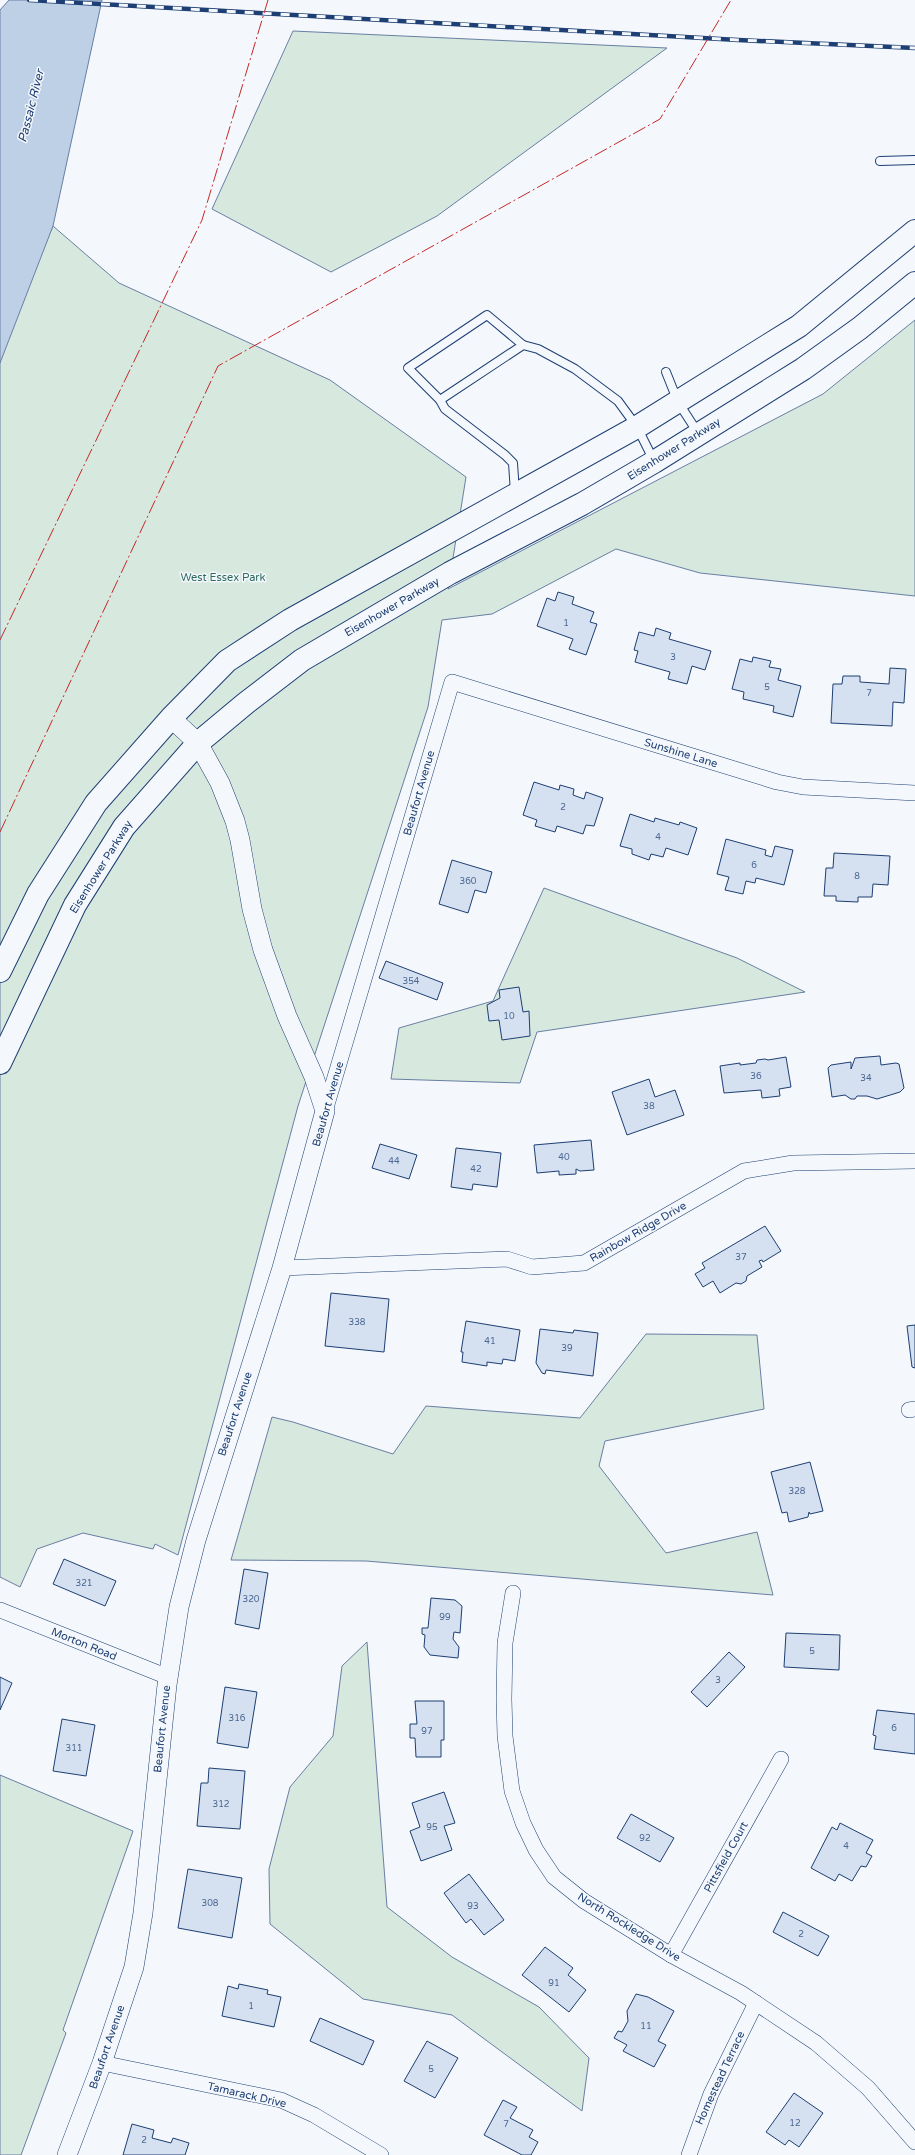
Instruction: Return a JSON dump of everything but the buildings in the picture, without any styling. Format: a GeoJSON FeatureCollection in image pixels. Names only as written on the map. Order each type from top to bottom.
{"type":"FeatureCollection","features":[{"type":"Feature","properties":{"kind":"main road"},"geometry":{"type":"LineString","coordinates":[[0,971],[38,894],[96,803],[171,718],[227,661],[290,620],[637,427],[678,402],[799,326],[915,231]]}},
{"type":"Feature","properties":{"kind":"main road","name":"Eisenhower Parkway"},"geometry":{"type":"LineString","coordinates":[[0,1063],[75,905],[124,827],[198,743],[246,703],[302,660],[450,573],[582,504],[654,462],[803,369],[860,328],[915,283]]}},
{"type":"Feature","properties":{"kind":"street","name":"Sunshine Lane"},"geometry":{"type":"LineString","coordinates":[[452,682],[777,782],[804,787],[915,793]]}},
{"type":"Feature","properties":{"kind":"street","name":"Beaufort Avenue"},"geometry":{"type":"LineString","coordinates":[[67,2155],[102,2063],[134,1967],[143,1913],[168,1677],[179,1607],[196,1540],[282,1268],[325,1111],[452,682]]}},
{"type":"Feature","properties":{"kind":"street"},"geometry":{"type":"LineString","coordinates":[[171,718],[198,743],[220,783],[235,821],[252,909],[263,950],[287,1016],[314,1077],[325,1111]]}},
{"type":"Feature","properties":{"kind":"street","name":"Rainbow Ridge Drive"},"geometry":{"type":"LineString","coordinates":[[282,1268],[507,1260],[532,1267],[584,1263],[744,1171],[793,1163],[915,1161]]}},
{"type":"Feature","properties":{"kind":"street","name":"North Rockledge Drive"},"geometry":{"type":"LineString","coordinates":[[513,1593],[505,1643],[505,1736],[512,1791],[523,1823],[536,1850],[554,1877],[584,1901],[670,1954],[756,2003],[819,2046],[868,2088],[915,2142]]}},
{"type":"Feature","properties":{"kind":"street","name":"Morton Road"},"geometry":{"type":"LineString","coordinates":[[0,1610],[168,1677]]}},
{"type":"Feature","properties":{"kind":"street","name":"Pittsfield Court"},"geometry":{"type":"LineString","coordinates":[[670,1954],[781,1759]]}},
{"type":"Feature","properties":{"kind":"street","name":"Homestead Terrace"},"geometry":{"type":"LineString","coordinates":[[689,2155],[711,2094],[756,2003]]}},
{"type":"Feature","properties":{"kind":"street","name":"Tamarack Drive"},"geometry":{"type":"LineString","coordinates":[[102,2063],[281,2100],[314,2115],[381,2155]]}},
{"type":"Feature","properties":{"kind":"lane"},"geometry":{"type":"LineString","coordinates":[[880,161],[915,160]]}},
{"type":"Feature","properties":{"kind":"lane"},"geometry":{"type":"LineString","coordinates":[[516,494],[513,463],[505,454],[445,410],[440,400],[408,368],[487,315],[523,345],[538,349],[575,369],[618,401],[637,427],[654,462]]}},
{"type":"Feature","properties":{"kind":"lane"},"geometry":{"type":"LineString","coordinates":[[440,400],[523,345]]}},
{"type":"Feature","properties":{"kind":"lane"},"geometry":{"type":"LineString","coordinates":[[666,372],[678,402],[698,434]]}},
{"type":"Feature","properties":{"kind":"green space"},"geometry":{"type":"Polygon","coordinates":[[[293,31],[667,48],[437,216],[331,272],[212,209],[293,31]]]}},
{"type":"Feature","properties":{"kind":"green space","name":"West Essex Park"},"geometry":{"type":"Polygon","coordinates":[[[53,226],[119,283],[330,380],[466,477],[448,589],[823,394],[915,320],[915,596],[700,573],[616,549],[492,614],[442,620],[428,707],[298,1106],[178,1555],[155,1544],[153,1549],[83,1533],[37,1549],[20,1587],[0,1577],[0,339],[53,226]]]}},
{"type":"Feature","properties":{"kind":"green space"},"geometry":{"type":"Polygon","coordinates":[[[544,888],[737,958],[805,992],[537,1032],[520,1083],[391,1079],[399,1028],[493,1001],[544,888]]]}},
{"type":"Feature","properties":{"kind":"green space"},"geometry":{"type":"Polygon","coordinates":[[[646,1334],[757,1335],[764,1409],[605,1441],[599,1466],[666,1553],[757,1532],[773,1595],[366,1561],[231,1560],[272,1417],[293,1422],[393,1454],[426,1406],[580,1418],[646,1334]]]}},
{"type":"Feature","properties":{"kind":"green space"},"geometry":{"type":"Polygon","coordinates":[[[367,1642],[387,1907],[452,1957],[539,2007],[589,2058],[582,2111],[452,2015],[363,1999],[270,1924],[269,1869],[290,1787],[333,1736],[342,1666],[367,1642]]]}},
{"type":"Feature","properties":{"kind":"green space"},"geometry":{"type":"Polygon","coordinates":[[[0,1775],[133,1831],[63,2030],[66,2033],[21,2155],[0,2155],[0,1775]]]}},
{"type":"Feature","properties":{"kind":"water","name":"Passaic River"},"geometry":{"type":"Polygon","coordinates":[[[9,0],[102,0],[53,226],[0,363],[0,10],[9,0]]]}},
{"type":"Feature","properties":{"kind":"railway"},"geometry":{"type":"LineString","coordinates":[[29,0],[738,40],[915,48]]}},
{"type":"Feature","properties":{"kind":"power"},"geometry":{"type":"LineString","coordinates":[[0,640],[202,220],[268,0]]}},
{"type":"Feature","properties":{"kind":"power"},"geometry":{"type":"LineString","coordinates":[[0,832],[218,366],[660,119],[731,0]]}}]}
